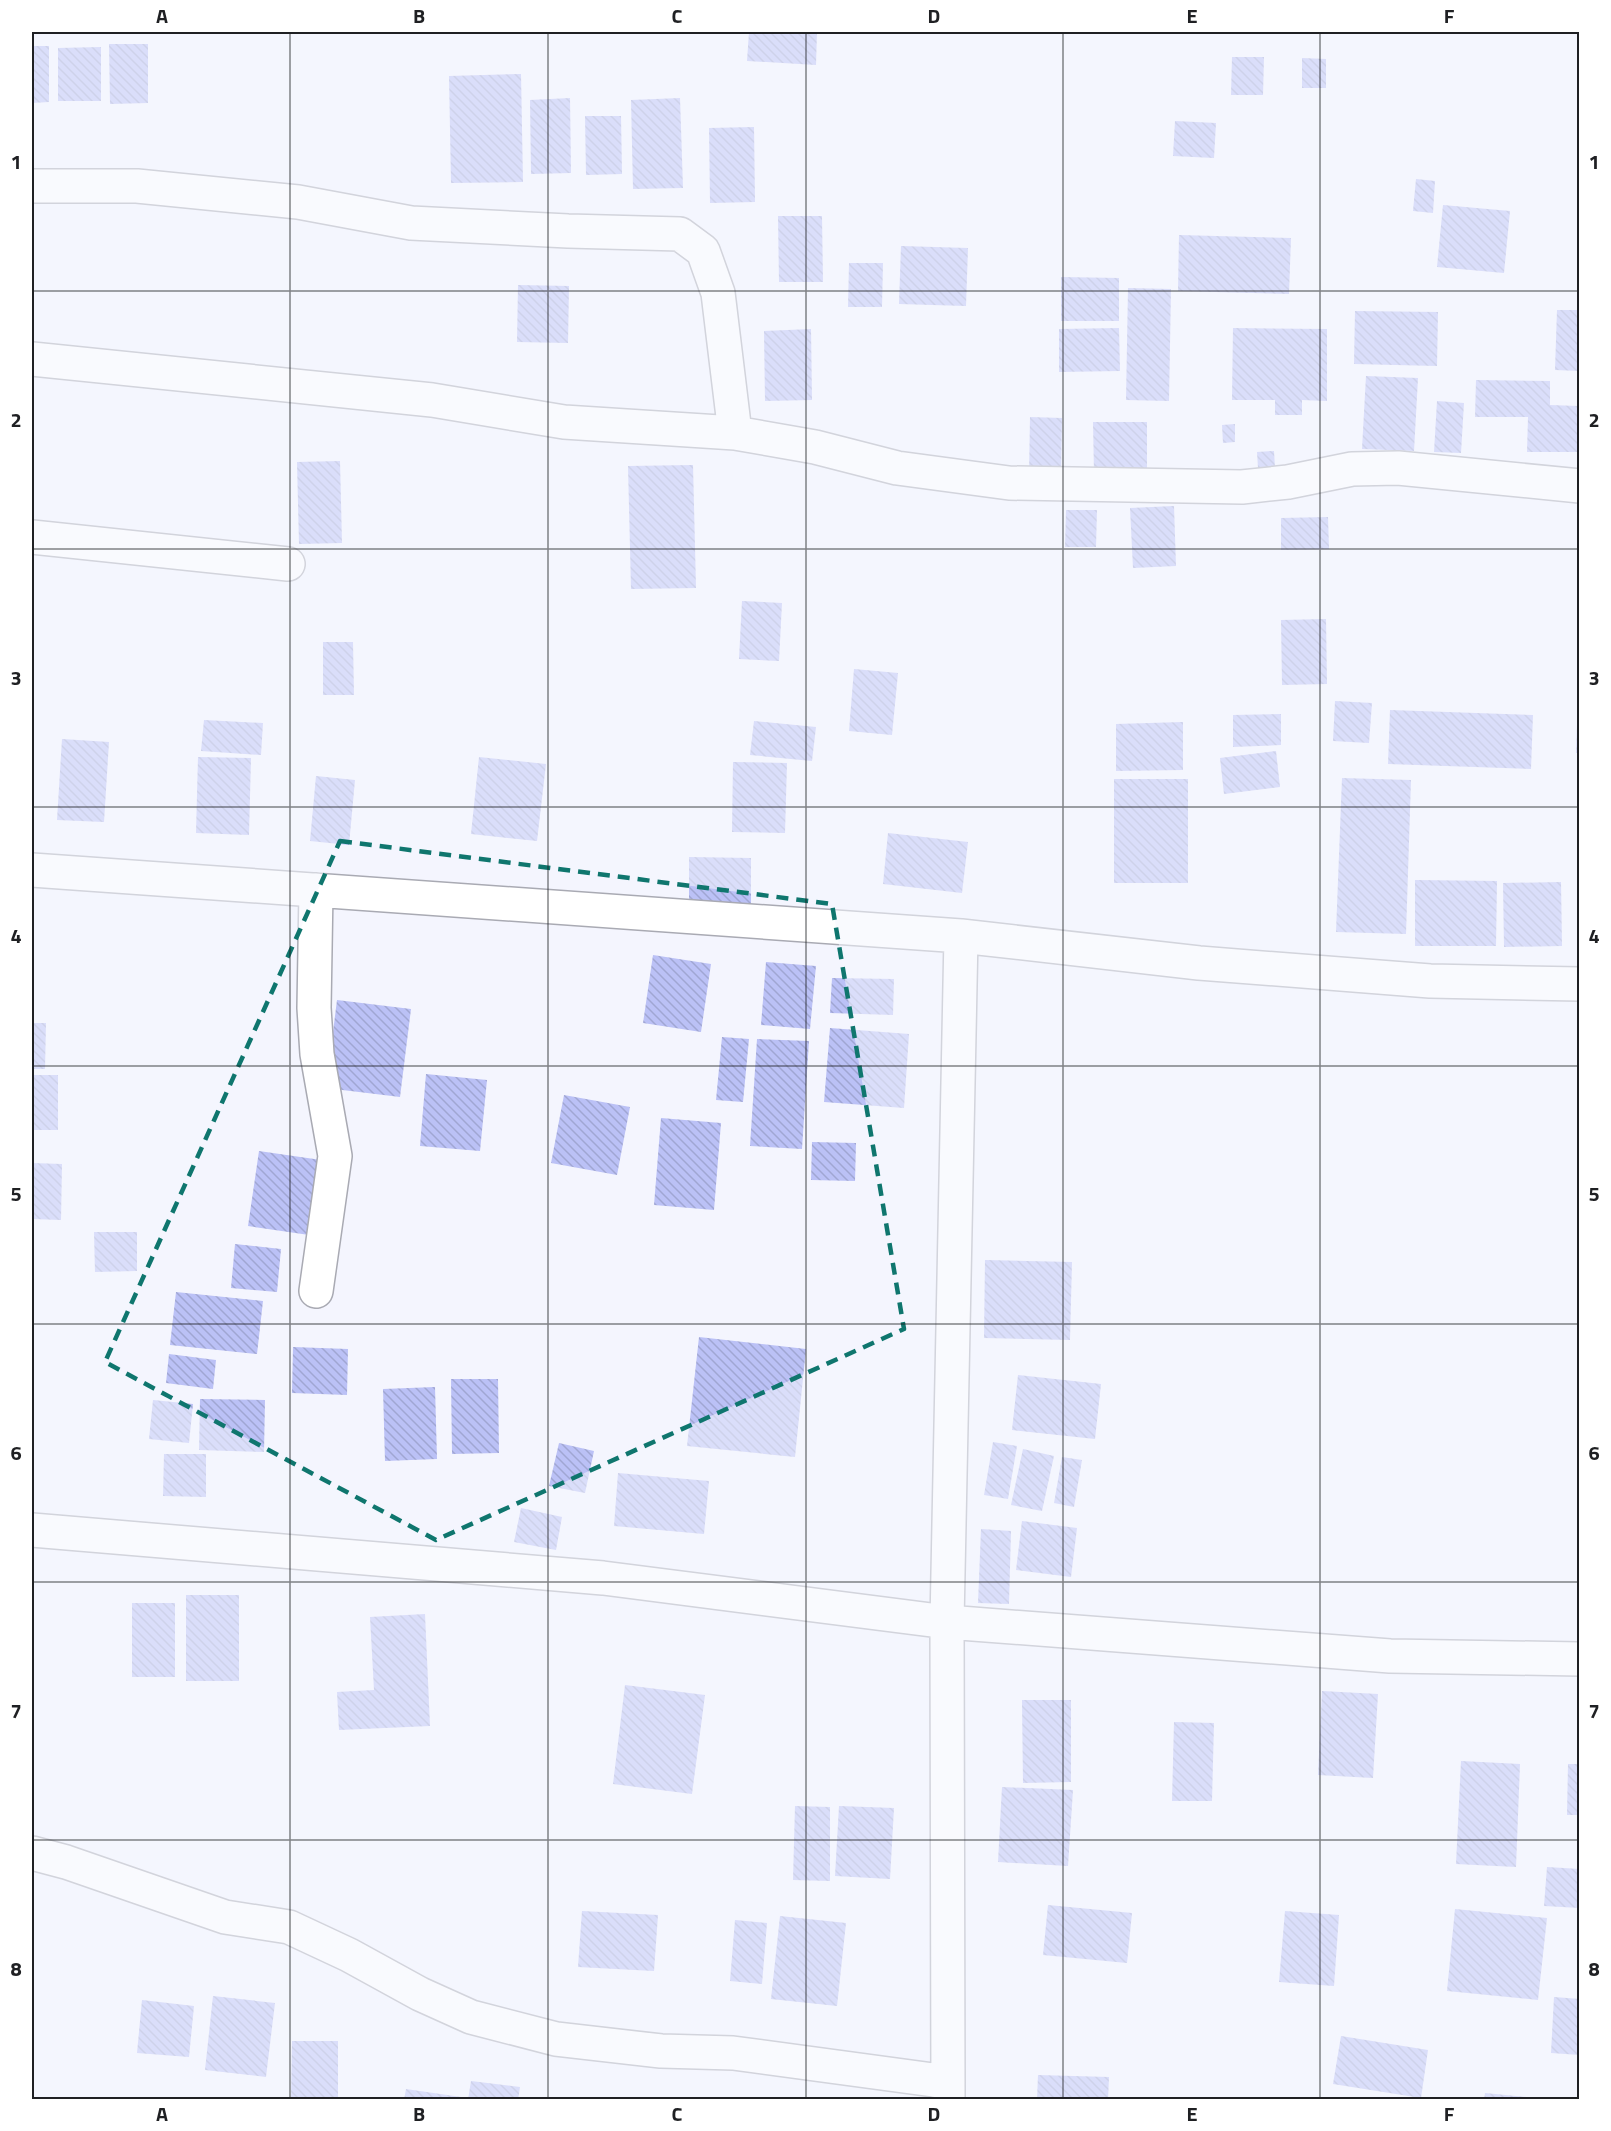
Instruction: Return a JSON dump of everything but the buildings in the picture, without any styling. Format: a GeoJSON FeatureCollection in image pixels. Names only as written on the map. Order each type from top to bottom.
{"type":"FeatureCollection","features":[{"type":"Feature","properties":{"kind":"street"},"geometry":{"type":"LineString","coordinates":[[32,186],[148,188],[298,202],[411,224],[680,234],[703,251],[718,293],[735,433]]}},
{"type":"Feature","properties":{"kind":"street"},"geometry":{"type":"LineString","coordinates":[[32,359],[432,400],[564,422],[735,433],[815,447],[897,468],[1009,483],[1242,487],[1288,482],[1352,469],[1398,468],[1580,486]]}},
{"type":"Feature","properties":{"kind":"street"},"geometry":{"type":"LineString","coordinates":[[32,537],[288,564]]}},
{"type":"Feature","properties":{"kind":"street"},"geometry":{"type":"LineString","coordinates":[[32,870],[961,936],[1199,963],[1430,981],[1580,984]]}},
{"type":"Feature","properties":{"kind":"street"},"geometry":{"type":"LineString","coordinates":[[316,890],[314,1008],[317,1054],[334,1155],[316,1291]]}},
{"type":"Feature","properties":{"kind":"street"},"geometry":{"type":"LineString","coordinates":[[32,1853],[66,1862],[225,1917],[289,1927],[349,1955],[420,1994],[471,2017],[556,2039],[661,2051],[733,2053],[948,2091],[947,1622],[961,936]]}},
{"type":"Feature","properties":{"kind":"street"},"geometry":{"type":"LineString","coordinates":[[32,1530],[603,1578],[947,1622],[1390,1656],[1580,1659]]}},
{"type":"Feature","properties":{"kind":"highlighted area"},"geometry":{"type":"Polygon","coordinates":[[[340,841],[832,904],[904,1329],[436,1540],[105,1362],[340,841]]]}}]}
